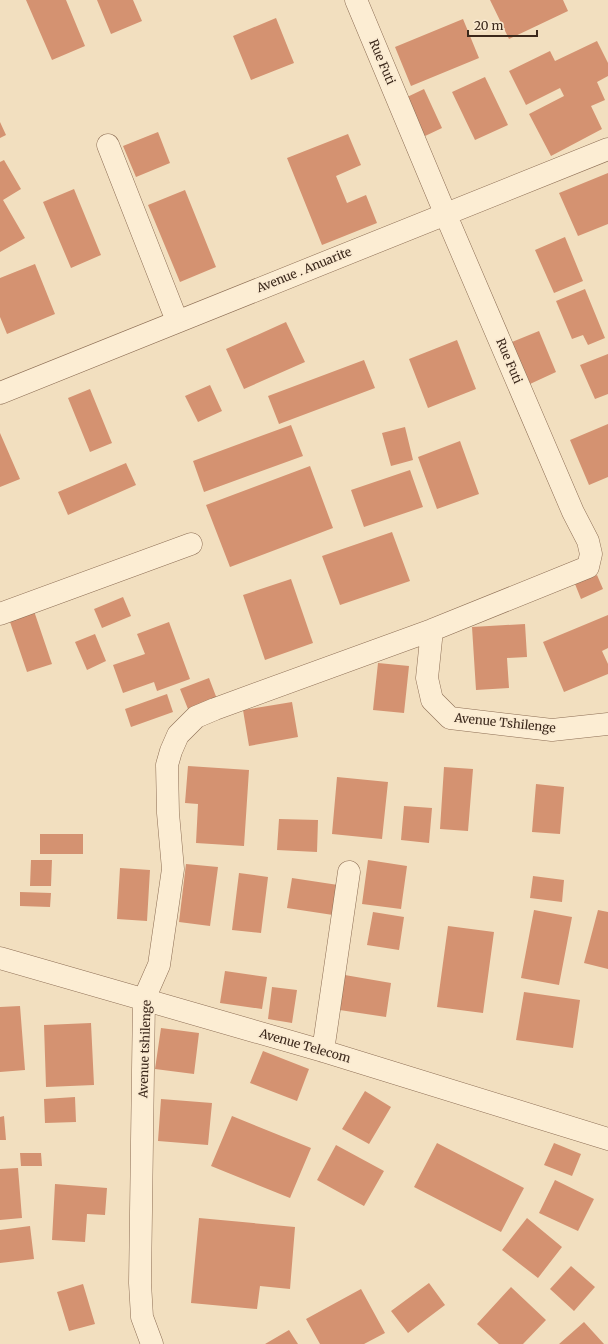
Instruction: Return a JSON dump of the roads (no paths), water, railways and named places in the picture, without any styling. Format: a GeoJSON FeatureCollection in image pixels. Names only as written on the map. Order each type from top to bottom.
{"type":"FeatureCollection","features":[{"type":"Feature","properties":{"kind":"street","name":"Rue Futi"},"geometry":{"type":"LineString","coordinates":[[356,0],[573,512],[588,541],[591,554],[588,567],[432,630]]}},
{"type":"Feature","properties":{"kind":"street"},"geometry":{"type":"LineString","coordinates":[[108,145],[177,321]]}},
{"type":"Feature","properties":{"kind":"street","name":"Avenue . Anuarite"},"geometry":{"type":"LineString","coordinates":[[0,393],[608,148]]}},
{"type":"Feature","properties":{"kind":"street"},"geometry":{"type":"LineString","coordinates":[[0,614],[191,544]]}},
{"type":"Feature","properties":{"kind":"street","name":"Avenue tshilenge"},"geometry":{"type":"LineString","coordinates":[[152,1344],[142,1317],[140,1283],[144,1000],[159,965],[173,869],[168,813],[167,765],[171,751],[178,735],[196,717],[432,630]]}},
{"type":"Feature","properties":{"kind":"street","name":"Avenue Tshilenge"},"geometry":{"type":"LineString","coordinates":[[432,630],[427,678],[432,700],[450,718],[552,730],[608,724]]}},
{"type":"Feature","properties":{"kind":"street"},"geometry":{"type":"LineString","coordinates":[[323,1051],[349,872]]}},
{"type":"Feature","properties":{"kind":"street","name":"Avenue Telecom"},"geometry":{"type":"LineString","coordinates":[[0,958],[323,1051],[608,1140]]}}]}
